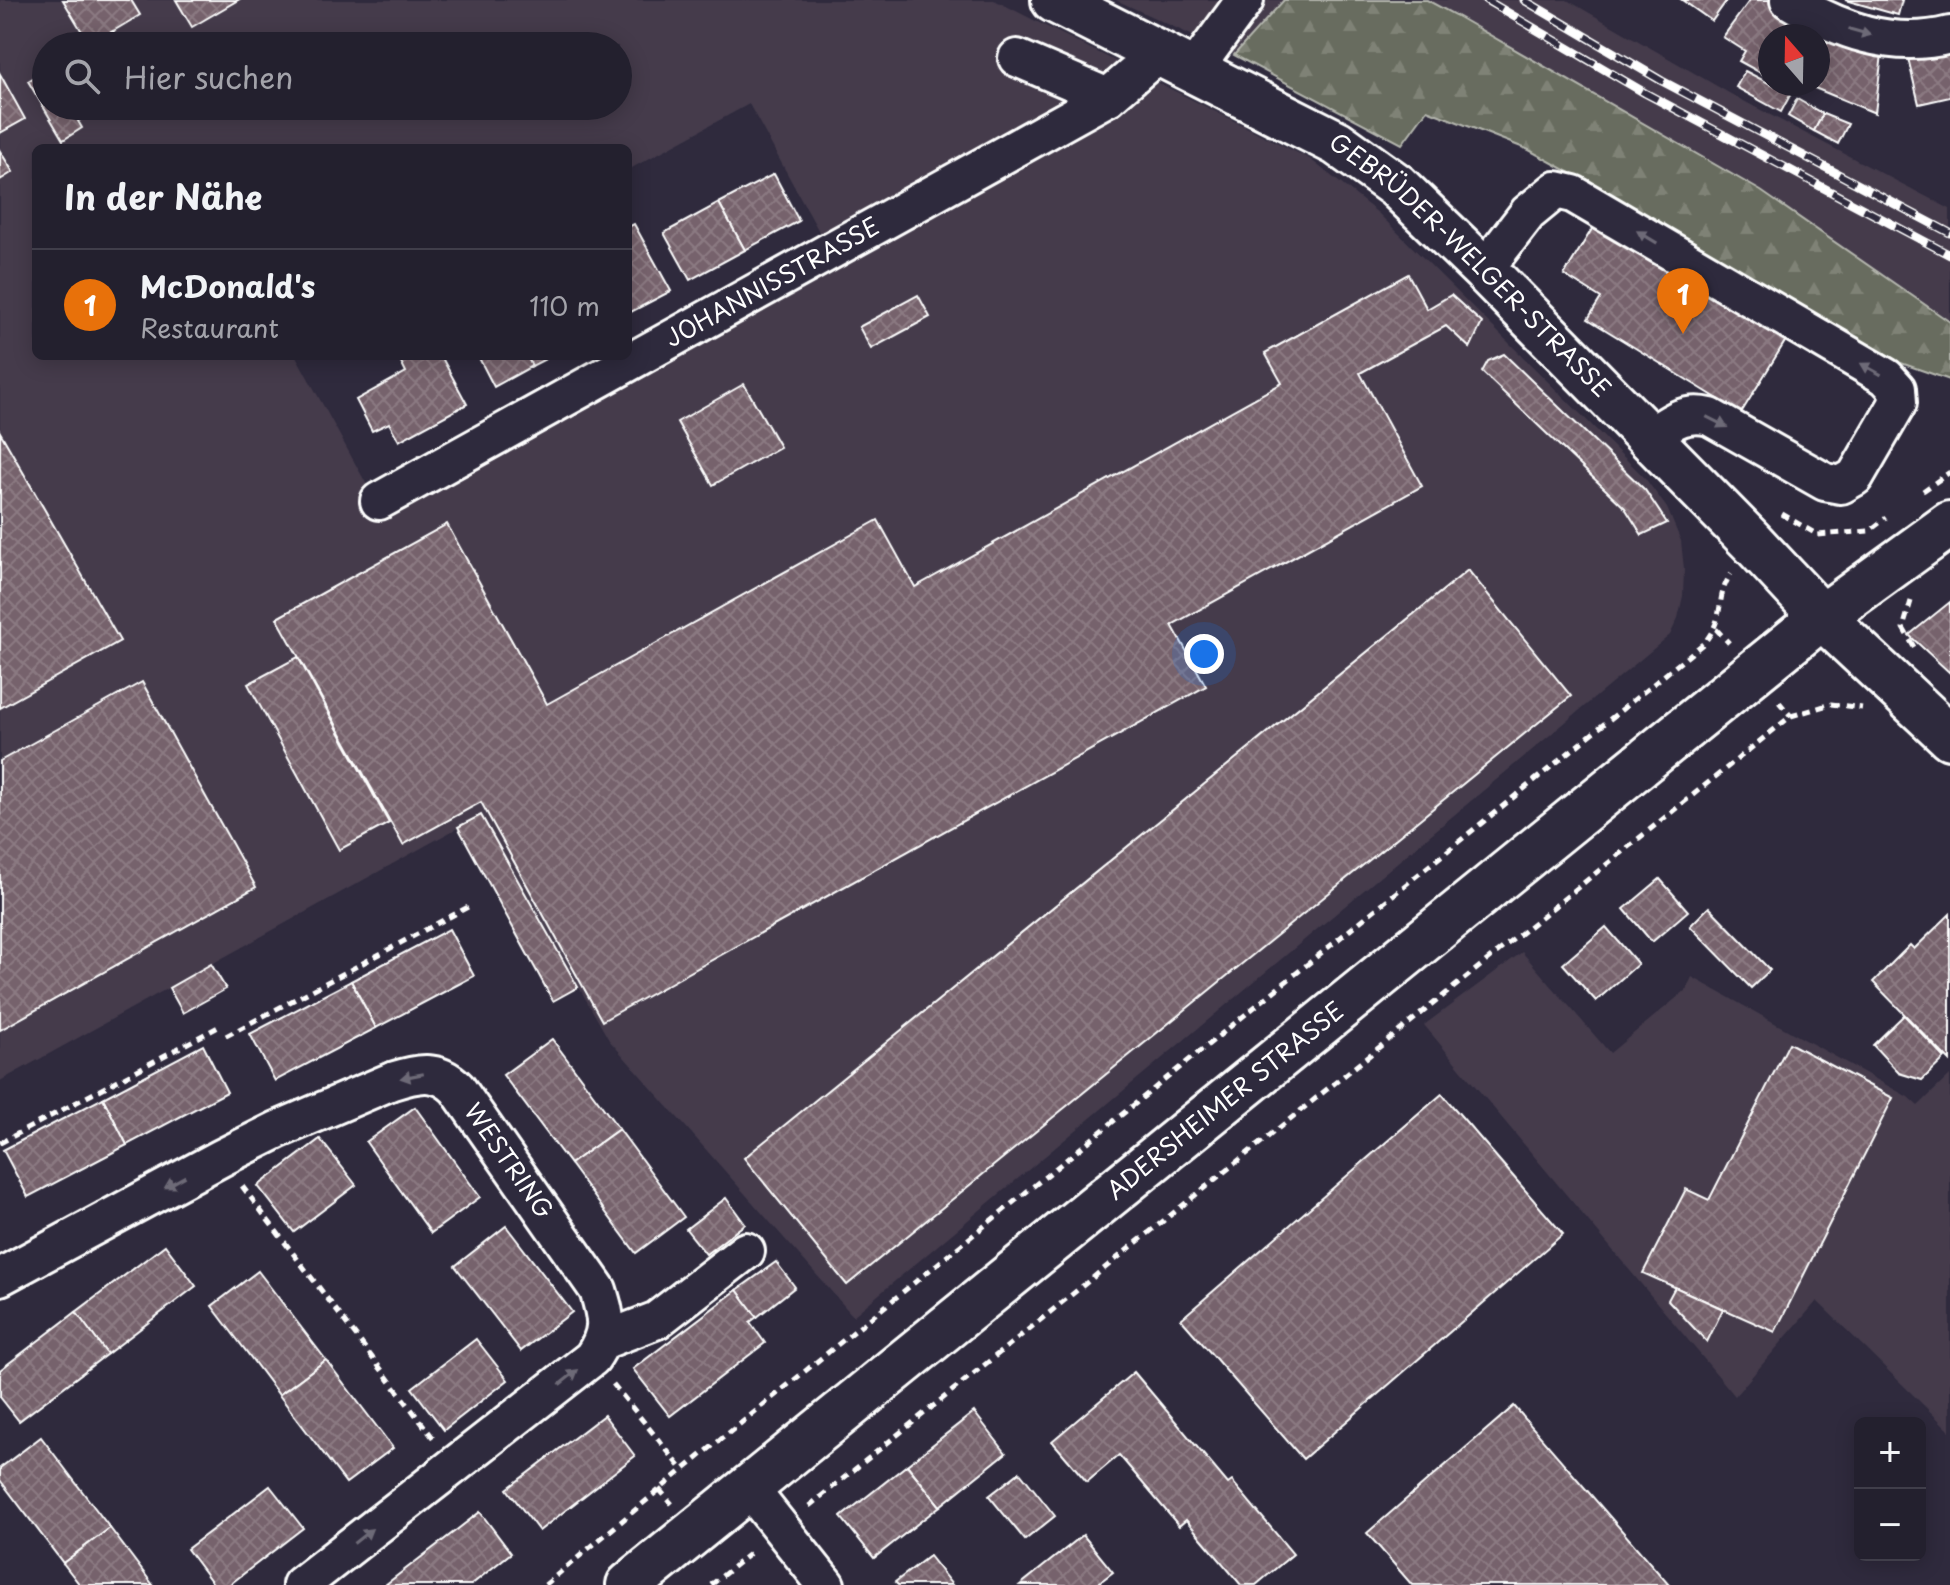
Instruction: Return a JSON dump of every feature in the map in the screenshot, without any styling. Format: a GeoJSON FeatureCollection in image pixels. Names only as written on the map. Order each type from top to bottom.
{"type":"FeatureCollection","features":[{"type":"Feature","properties":{"kind":"main road","name":"GEBRÜDER-WELGER-STRASSE"},"geometry":{"type":"LineString","coordinates":[[1054,0],[1347,150],[1397,186],[1648,438],[1765,527],[1822,617],[1950,737]]}},
{"type":"Feature","properties":{"kind":"main road","name":"ADERSHEIMER STRASSE"},"geometry":{"type":"LineString","coordinates":[[629,1585],[1822,617],[1950,524]]}},
{"type":"Feature","properties":{"kind":"street","name":"JOHANNISSTRASSE"},"geometry":{"type":"LineString","coordinates":[[379,501],[1176,62],[1245,0]]}},
{"type":"Feature","properties":{"kind":"street"},"geometry":{"type":"LineString","coordinates":[[1789,0],[1824,20],[1880,38],[1915,41],[1950,35]]}},
{"type":"Feature","properties":{"kind":"street"},"geometry":{"type":"LineString","coordinates":[[1017,58],[1108,97]]}},
{"type":"Feature","properties":{"kind":"street"},"geometry":{"type":"LineString","coordinates":[[1484,270],[1528,213],[1556,190],[1573,194],[1886,377],[1897,389],[1898,403],[1855,477],[1841,485],[1825,482],[1710,417],[1696,413],[1680,418],[1648,438]]}},
{"type":"Feature","properties":{"kind":"street","name":"WESTRING"},"geometry":{"type":"LineString","coordinates":[[0,1277],[277,1130],[392,1081],[435,1073],[457,1088],[598,1290],[606,1316],[599,1349]]}},
{"type":"Feature","properties":{"kind":"street"},"geometry":{"type":"LineString","coordinates":[[302,1585],[599,1349],[657,1320],[746,1251]]}},
{"type":"Feature","properties":{"kind":"street"},"geometry":{"type":"LineString","coordinates":[[749,1488],[826,1585]]}},
{"type":"Feature","properties":{"kind":"path"},"geometry":{"type":"LineString","coordinates":[[545,1585],[1704,643],[1716,629],[1722,605],[1721,589],[1765,527],[1818,535],[1869,531]]}},
{"type":"Feature","properties":{"kind":"path"},"geometry":{"type":"LineString","coordinates":[[1912,595],[1903,628],[1916,651]]}},
{"type":"Feature","properties":{"kind":"path"},"geometry":{"type":"LineString","coordinates":[[711,1585],[1791,716],[1831,704],[1875,709]]}},
{"type":"Feature","properties":{"kind":"path"},"geometry":{"type":"LineString","coordinates":[[226,1036],[468,907]]}},
{"type":"Feature","properties":{"kind":"path"},"geometry":{"type":"LineString","coordinates":[[0,1143],[220,1026]]}},
{"type":"Feature","properties":{"kind":"path"},"geometry":{"type":"LineString","coordinates":[[221,1158],[454,1466]]}},
{"type":"Feature","properties":{"kind":"path"},"geometry":{"type":"LineString","coordinates":[[599,1349],[683,1470]]}},
{"type":"Feature","properties":{"kind":"shaded area"},"geometry":{"type":"Polygon","coordinates":[[[0,0],[994,0],[1310,159],[1378,213],[1645,478],[1667,508],[1681,541],[1683,596],[1670,635],[853,1316],[609,1040],[481,815],[0,1081],[0,0]]]}},
{"type":"Feature","properties":{"kind":"shaded area"},"geometry":{"type":"Polygon","coordinates":[[[1116,0],[1284,0],[1234,55],[1116,0]]]}},
{"type":"Feature","properties":{"kind":"shaded area"},"geometry":{"type":"Polygon","coordinates":[[[1427,0],[1567,0],[1736,97],[1950,209],[1950,322],[1761,191],[1427,0]]]}},
{"type":"Feature","properties":{"kind":"shaded area"},"geometry":{"type":"Polygon","coordinates":[[[1522,952],[1610,1053],[1686,990],[1692,977],[1908,1097],[1918,1106],[1950,1075],[1950,1431],[1817,1301],[1735,1396],[1424,1025],[1522,952]]]}},
{"type":"Feature","properties":{"kind":"green space"},"geometry":{"type":"Polygon","coordinates":[[[1284,0],[1427,0],[1455,15],[1761,191],[1950,322],[1950,380],[1875,354],[1529,150],[1427,110],[1402,144],[1234,55],[1284,0]]]}},
{"type":"Feature","properties":{"kind":"building"},"geometry":{"type":"Polygon","coordinates":[[[63,0],[131,0],[140,15],[112,32],[82,32],[63,0]]]}},
{"type":"Feature","properties":{"kind":"building"},"geometry":{"type":"Polygon","coordinates":[[[176,0],[238,0],[192,27],[176,0]]]}},
{"type":"Feature","properties":{"kind":"building"},"geometry":{"type":"Polygon","coordinates":[[[1682,0],[1727,0],[1712,21],[1682,0]]]}},
{"type":"Feature","properties":{"kind":"building"},"geometry":{"type":"Polygon","coordinates":[[[1750,0],[1771,0],[1810,24],[1758,24],[1758,71],[1739,61],[1745,51],[1723,37],[1750,0]]]}},
{"type":"Feature","properties":{"kind":"building"},"geometry":{"type":"Polygon","coordinates":[[[1845,0],[1902,0],[1898,15],[1845,0]]]}},
{"type":"Feature","properties":{"kind":"building"},"geometry":{"type":"Polygon","coordinates":[[[1830,35],[1882,54],[1875,113],[1830,94],[1830,35]]]}},
{"type":"Feature","properties":{"kind":"building"},"geometry":{"type":"Polygon","coordinates":[[[1950,45],[1950,97],[1919,104],[1907,54],[1950,45]]]}},
{"type":"Feature","properties":{"kind":"building"},"geometry":{"type":"Polygon","coordinates":[[[1745,71],[1758,78],[1758,96],[1790,96],[1781,112],[1736,87],[1745,71]]]}},
{"type":"Feature","properties":{"kind":"building"},"geometry":{"type":"Polygon","coordinates":[[[0,74],[25,119],[0,133],[0,74]]]}},
{"type":"Feature","properties":{"kind":"building"},"geometry":{"type":"Polygon","coordinates":[[[1797,99],[1823,114],[1814,131],[1788,116],[1797,99]]]}},
{"type":"Feature","properties":{"kind":"building"},"geometry":{"type":"Polygon","coordinates":[[[1823,114],[1848,124],[1838,144],[1814,131],[1823,114]]]}},
{"type":"Feature","properties":{"kind":"building"},"geometry":{"type":"Polygon","coordinates":[[[51,120],[80,120],[82,128],[63,140],[51,120]]]}},
{"type":"Feature","properties":{"kind":"building"},"geometry":{"type":"Polygon","coordinates":[[[0,151],[13,172],[0,180],[0,151]]]}},
{"type":"Feature","properties":{"kind":"building"},"geometry":{"type":"Polygon","coordinates":[[[774,174],[799,221],[745,250],[719,203],[774,174]]]}},
{"type":"Feature","properties":{"kind":"building"},"geometry":{"type":"Polygon","coordinates":[[[719,203],[745,250],[690,280],[664,233],[719,203]]]}},
{"type":"Feature","properties":{"kind":"building"},"geometry":{"type":"Polygon","coordinates":[[[1595,224],[1786,340],[1741,413],[1588,319],[1601,298],[1564,275],[1595,224]]]}},
{"type":"Feature","properties":{"kind":"building"},"geometry":{"type":"Polygon","coordinates":[[[632,225],[671,291],[632,311],[632,225]]]}},
{"type":"Feature","properties":{"kind":"building"},"geometry":{"type":"Polygon","coordinates":[[[1408,274],[1427,309],[1451,295],[1482,323],[1470,348],[1446,326],[1360,373],[1422,486],[1172,625],[1206,686],[602,1021],[481,802],[403,845],[277,618],[447,524],[547,704],[878,520],[915,587],[1282,383],[1265,353],[1408,274]]]}},
{"type":"Feature","properties":{"kind":"building"},"geometry":{"type":"Polygon","coordinates":[[[918,295],[930,317],[871,349],[859,327],[918,295]]]}},
{"type":"Feature","properties":{"kind":"building"},"geometry":{"type":"Polygon","coordinates":[[[1504,354],[1645,490],[1667,523],[1642,535],[1625,508],[1482,372],[1488,361],[1504,354]]]}},
{"type":"Feature","properties":{"kind":"building"},"geometry":{"type":"Polygon","coordinates":[[[400,360],[443,360],[467,404],[399,441],[389,423],[372,431],[356,400],[406,372],[400,360]]]}},
{"type":"Feature","properties":{"kind":"building"},"geometry":{"type":"Polygon","coordinates":[[[480,360],[529,360],[532,366],[494,387],[480,360]]]}},
{"type":"Feature","properties":{"kind":"building"},"geometry":{"type":"Polygon","coordinates":[[[529,360],[543,360],[532,366],[529,360]]]}},
{"type":"Feature","properties":{"kind":"building"},"geometry":{"type":"Polygon","coordinates":[[[744,384],[780,447],[713,485],[677,422],[744,384]]]}},
{"type":"Feature","properties":{"kind":"building"},"geometry":{"type":"Polygon","coordinates":[[[0,432],[120,641],[0,708],[0,432]]]}},
{"type":"Feature","properties":{"kind":"building"},"geometry":{"type":"Polygon","coordinates":[[[1468,570],[1571,696],[847,1285],[744,1158],[1468,570]]]}},
{"type":"Feature","properties":{"kind":"building"},"geometry":{"type":"Polygon","coordinates":[[[1950,602],[1950,673],[1909,635],[1950,602]]]}},
{"type":"Feature","properties":{"kind":"building"},"geometry":{"type":"Polygon","coordinates":[[[298,657],[389,823],[339,850],[248,684],[298,657]]]}},
{"type":"Feature","properties":{"kind":"building"},"geometry":{"type":"Polygon","coordinates":[[[142,682],[256,887],[0,1030],[0,761],[142,682]]]}},
{"type":"Feature","properties":{"kind":"building"},"geometry":{"type":"Polygon","coordinates":[[[481,815],[578,987],[553,1001],[458,827],[481,815]]]}},
{"type":"Feature","properties":{"kind":"building"},"geometry":{"type":"Polygon","coordinates":[[[1660,879],[1688,911],[1652,942],[1624,909],[1660,879]]]}},
{"type":"Feature","properties":{"kind":"building"},"geometry":{"type":"Polygon","coordinates":[[[1709,907],[1770,970],[1751,988],[1690,926],[1709,907]]]}},
{"type":"Feature","properties":{"kind":"building"},"geometry":{"type":"Polygon","coordinates":[[[1950,914],[1950,1061],[1873,982],[1910,945],[1914,949],[1950,914]]]}},
{"type":"Feature","properties":{"kind":"building"},"geometry":{"type":"Polygon","coordinates":[[[1606,927],[1638,964],[1596,1001],[1563,964],[1606,927]]]}},
{"type":"Feature","properties":{"kind":"building"},"geometry":{"type":"Polygon","coordinates":[[[449,929],[474,976],[376,1028],[351,981],[449,929]]]}},
{"type":"Feature","properties":{"kind":"building"},"geometry":{"type":"Polygon","coordinates":[[[211,964],[226,989],[183,1013],[169,988],[211,964]]]}},
{"type":"Feature","properties":{"kind":"building"},"geometry":{"type":"Polygon","coordinates":[[[351,981],[376,1028],[275,1081],[250,1034],[351,981]]]}},
{"type":"Feature","properties":{"kind":"building"},"geometry":{"type":"Polygon","coordinates":[[[1904,1015],[1945,1058],[1922,1080],[1899,1073],[1873,1045],[1904,1015]]]}},
{"type":"Feature","properties":{"kind":"building"},"geometry":{"type":"Polygon","coordinates":[[[552,1039],[619,1129],[570,1164],[503,1075],[552,1039]]]}},
{"type":"Feature","properties":{"kind":"building"},"geometry":{"type":"Polygon","coordinates":[[[1789,1043],[1893,1098],[1775,1332],[1643,1273],[1686,1189],[1709,1200],[1789,1043]]]}},
{"type":"Feature","properties":{"kind":"building"},"geometry":{"type":"Polygon","coordinates":[[[203,1045],[227,1092],[127,1145],[103,1098],[203,1045]]]}},
{"type":"Feature","properties":{"kind":"building"},"geometry":{"type":"Polygon","coordinates":[[[1442,1094],[1563,1234],[1303,1459],[1181,1319],[1442,1094]]]}},
{"type":"Feature","properties":{"kind":"building"},"geometry":{"type":"Polygon","coordinates":[[[103,1098],[127,1145],[28,1197],[3,1150],[103,1098]]]}},
{"type":"Feature","properties":{"kind":"building"},"geometry":{"type":"Polygon","coordinates":[[[415,1107],[480,1197],[431,1233],[366,1142],[415,1107]]]}},
{"type":"Feature","properties":{"kind":"building"},"geometry":{"type":"Polygon","coordinates":[[[619,1129],[684,1217],[636,1253],[570,1164],[619,1129]]]}},
{"type":"Feature","properties":{"kind":"building"},"geometry":{"type":"Polygon","coordinates":[[[320,1139],[356,1185],[294,1232],[258,1186],[320,1139]]]}},
{"type":"Feature","properties":{"kind":"building"},"geometry":{"type":"Polygon","coordinates":[[[726,1198],[745,1224],[706,1254],[686,1229],[726,1198]]]}},
{"type":"Feature","properties":{"kind":"building"},"geometry":{"type":"Polygon","coordinates":[[[506,1226],[572,1312],[521,1351],[455,1266],[506,1226]]]}},
{"type":"Feature","properties":{"kind":"building"},"geometry":{"type":"Polygon","coordinates":[[[165,1245],[196,1286],[107,1354],[76,1312],[165,1245]]]}},
{"type":"Feature","properties":{"kind":"building"},"geometry":{"type":"Polygon","coordinates":[[[776,1262],[795,1287],[757,1317],[737,1290],[776,1262]]]}},
{"type":"Feature","properties":{"kind":"building"},"geometry":{"type":"Polygon","coordinates":[[[258,1271],[326,1360],[279,1395],[212,1306],[258,1271]]]}},
{"type":"Feature","properties":{"kind":"building"},"geometry":{"type":"Polygon","coordinates":[[[1675,1287],[1723,1309],[1707,1342],[1668,1300],[1675,1287]]]}},
{"type":"Feature","properties":{"kind":"building"},"geometry":{"type":"Polygon","coordinates":[[[737,1290],[757,1317],[750,1322],[765,1343],[670,1416],[633,1369],[737,1290]]]}},
{"type":"Feature","properties":{"kind":"building"},"geometry":{"type":"Polygon","coordinates":[[[76,1312],[107,1354],[19,1421],[0,1397],[0,1370],[76,1312]]]}},
{"type":"Feature","properties":{"kind":"building"},"geometry":{"type":"Polygon","coordinates":[[[476,1339],[508,1380],[444,1430],[412,1388],[476,1339]]]}},
{"type":"Feature","properties":{"kind":"building"},"geometry":{"type":"Polygon","coordinates":[[[326,1360],[393,1448],[346,1483],[279,1395],[326,1360]]]}},
{"type":"Feature","properties":{"kind":"building"},"geometry":{"type":"Polygon","coordinates":[[[1134,1372],[1228,1484],[1232,1481],[1293,1554],[1256,1585],[1241,1585],[1186,1520],[1179,1526],[1119,1455],[1087,1482],[1052,1441],[1134,1372]]]}},
{"type":"Feature","properties":{"kind":"building"},"geometry":{"type":"Polygon","coordinates":[[[1514,1406],[1669,1585],[1412,1585],[1367,1533],[1514,1406]]]}},
{"type":"Feature","properties":{"kind":"building"},"geometry":{"type":"Polygon","coordinates":[[[974,1412],[1006,1453],[940,1506],[907,1465],[974,1412]]]}},
{"type":"Feature","properties":{"kind":"building"},"geometry":{"type":"Polygon","coordinates":[[[604,1415],[635,1456],[539,1531],[507,1489],[604,1415]]]}},
{"type":"Feature","properties":{"kind":"building"},"geometry":{"type":"Polygon","coordinates":[[[41,1437],[110,1528],[63,1563],[0,1480],[0,1468],[41,1437]]]}},
{"type":"Feature","properties":{"kind":"building"},"geometry":{"type":"Polygon","coordinates":[[[907,1465],[940,1506],[874,1558],[841,1517],[907,1465]]]}},
{"type":"Feature","properties":{"kind":"building"},"geometry":{"type":"Polygon","coordinates":[[[1020,1472],[1055,1516],[1025,1540],[989,1496],[1020,1472]]]}},
{"type":"Feature","properties":{"kind":"building"},"geometry":{"type":"Polygon","coordinates":[[[270,1486],[303,1528],[229,1585],[214,1585],[187,1549],[270,1486]]]}},
{"type":"Feature","properties":{"kind":"building"},"geometry":{"type":"Polygon","coordinates":[[[480,1512],[511,1553],[471,1585],[385,1585],[480,1512]]]}},
{"type":"Feature","properties":{"kind":"building"},"geometry":{"type":"Polygon","coordinates":[[[110,1528],[153,1585],[80,1585],[63,1563],[110,1528]]]}},
{"type":"Feature","properties":{"kind":"building"},"geometry":{"type":"Polygon","coordinates":[[[1083,1535],[1113,1572],[1096,1585],[1020,1585],[1083,1535]]]}},
{"type":"Feature","properties":{"kind":"building"},"geometry":{"type":"Polygon","coordinates":[[[929,1556],[952,1585],[898,1585],[895,1582],[929,1556]]]}},
{"type":"Feature","properties":{"kind":"railway"},"geometry":{"type":"LineString","coordinates":[[1486,0],[1645,93],[1950,255]]}},
{"type":"Feature","properties":{"kind":"railway"},"geometry":{"type":"LineString","coordinates":[[1524,0],[1662,81],[1950,233]]}},
{"type":"Feature","properties":{"kind":"place","name":"McDonald's"},"geometry":{"type":"Point","coordinates":[1683,334]}}]}
